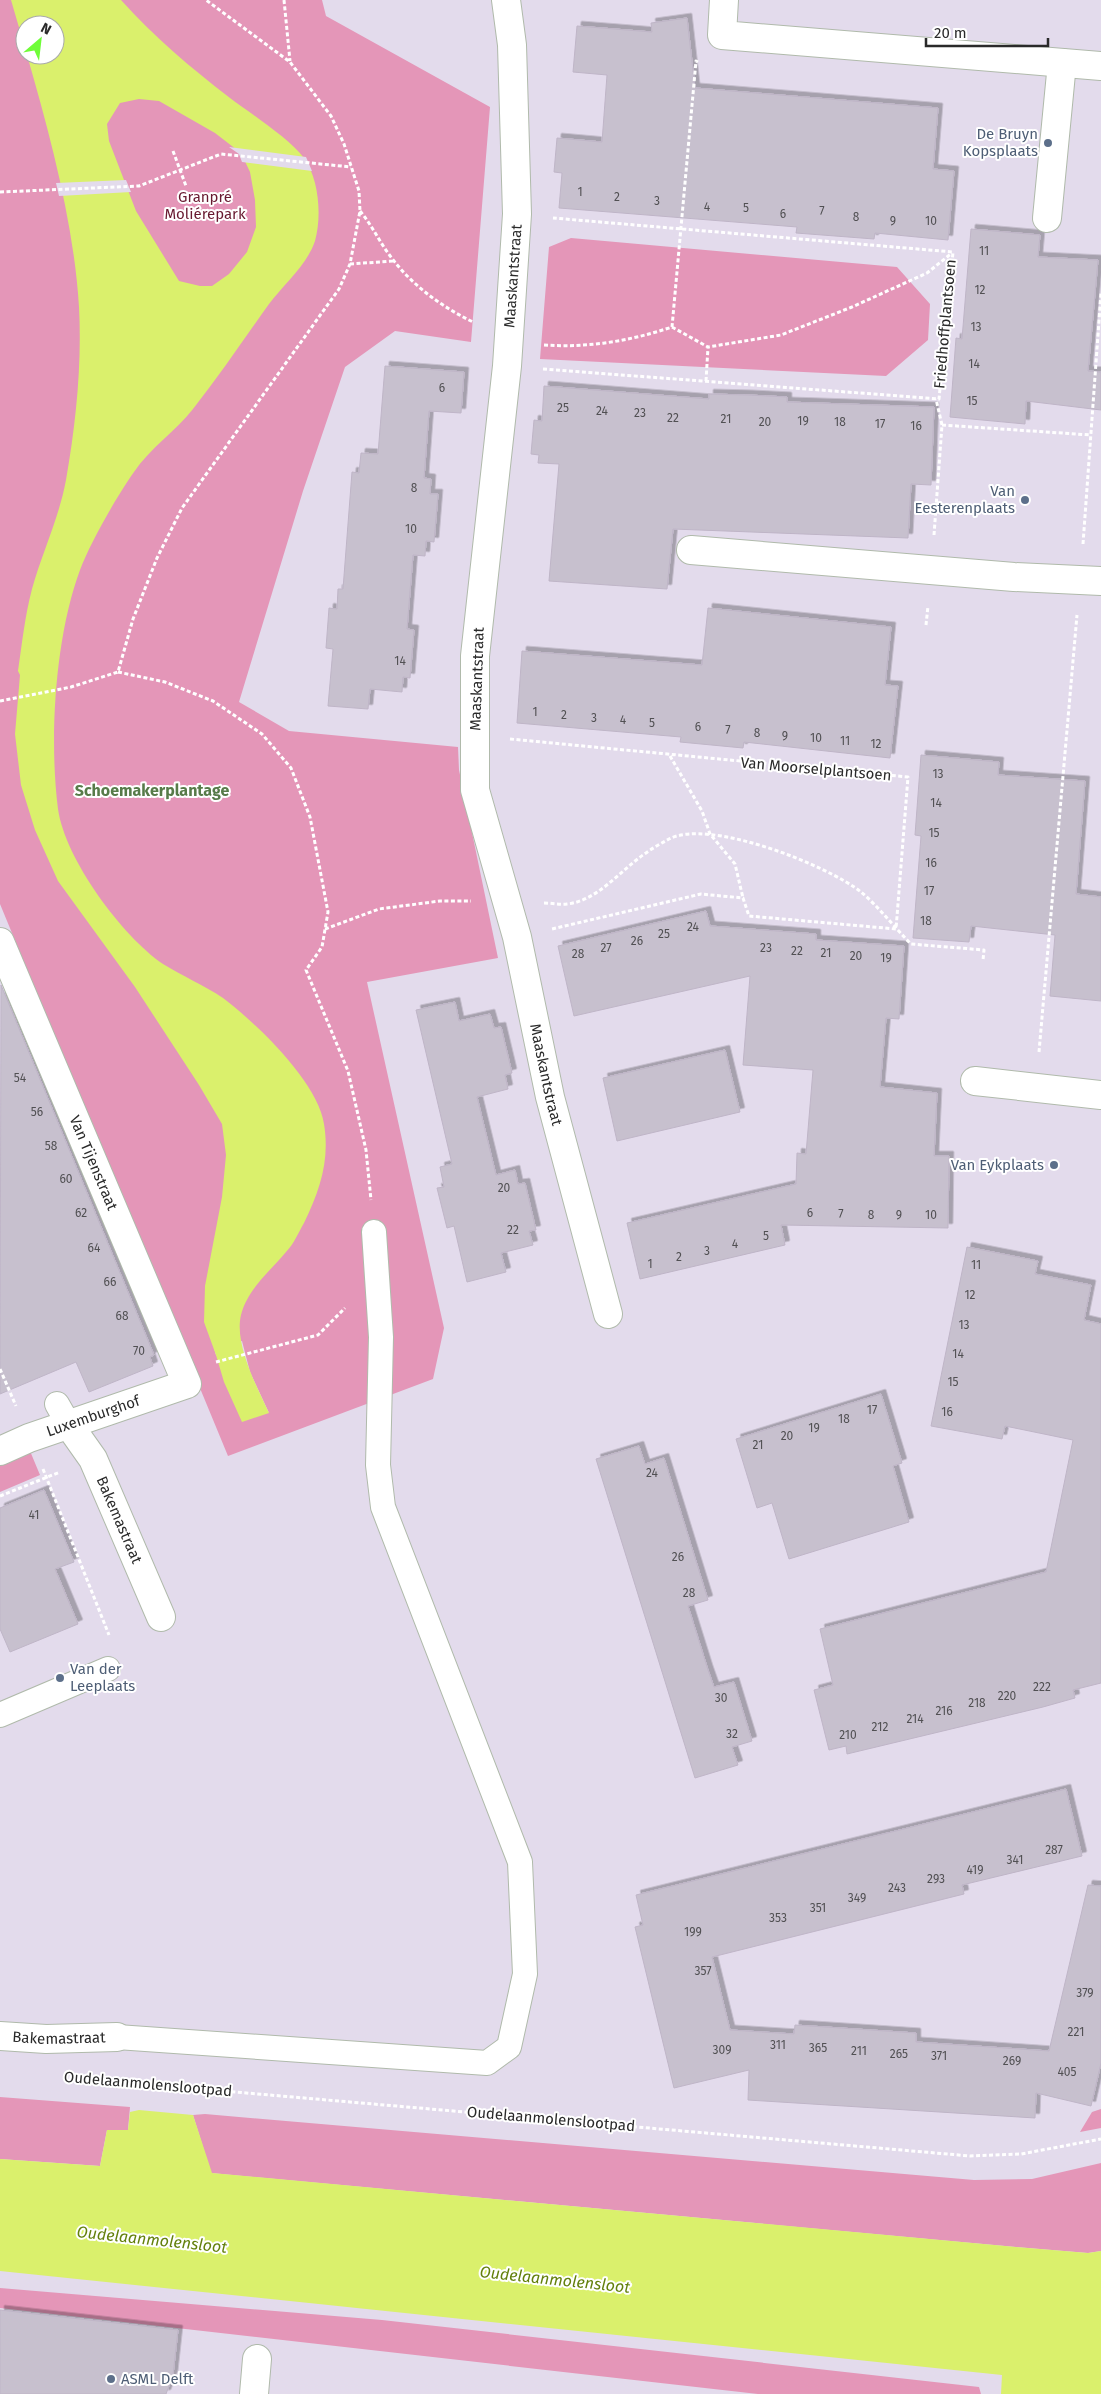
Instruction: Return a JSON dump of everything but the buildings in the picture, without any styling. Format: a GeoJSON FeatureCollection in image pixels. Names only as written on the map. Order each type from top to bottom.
{"type":"FeatureCollection","features":[{"type":"Feature","properties":{"kind":"street","name":"Maaskantstraat"},"geometry":{"type":"LineString","coordinates":[[506,0],[512,45],[517,214],[508,347],[474,656],[475,790],[518,937],[550,1097],[608,1314]]}},
{"type":"Feature","properties":{"kind":"street"},"geometry":{"type":"LineString","coordinates":[[724,0],[722,35],[1101,66]]}},
{"type":"Feature","properties":{"kind":"street"},"geometry":{"type":"LineString","coordinates":[[1046,218],[1062,63]]}},
{"type":"Feature","properties":{"kind":"street"},"geometry":{"type":"LineString","coordinates":[[691,550],[1090,581]]}},
{"type":"Feature","properties":{"kind":"street","name":"Van Tijenstraat"},"geometry":{"type":"LineString","coordinates":[[0,942],[187,1384]]}},
{"type":"Feature","properties":{"kind":"street"},"geometry":{"type":"LineString","coordinates":[[975,1082],[1101,1096]]}},
{"type":"Feature","properties":{"kind":"street","name":"Luxemburghof"},"geometry":{"type":"LineString","coordinates":[[0,1451],[29,1438],[63,1414],[187,1384]]}},
{"type":"Feature","properties":{"kind":"street","name":"Bakemastraat"},"geometry":{"type":"LineString","coordinates":[[63,1414],[93,1459],[161,1617]]}},
{"type":"Feature","properties":{"kind":"street","name":"Bakemastraat"},"geometry":{"type":"LineString","coordinates":[[0,2036],[46,2039],[117,2037]]}},
{"type":"Feature","properties":{"kind":"street"},"geometry":{"type":"LineString","coordinates":[[254,2394],[257,2359]]}},
{"type":"Feature","properties":{"kind":"lane"},"geometry":{"type":"LineString","coordinates":[[117,2037],[487,2063],[509,2047],[525,1974],[520,1862],[383,1508],[378,1465],[381,1337],[374,1232]]}},
{"type":"Feature","properties":{"kind":"lane"},"geometry":{"type":"LineString","coordinates":[[0,1715],[108,1669]]}},
{"type":"Feature","properties":{"kind":"path"},"geometry":{"type":"LineString","coordinates":[[118,672],[137,610],[157,558],[182,508],[339,289],[350,264],[360,211],[358,191],[344,144],[331,116],[290,62],[206,0]]}},
{"type":"Feature","properties":{"kind":"path"},"geometry":{"type":"LineString","coordinates":[[284,0],[290,62]]}},
{"type":"Feature","properties":{"kind":"path"},"geometry":{"type":"LineString","coordinates":[[672,327],[696,61],[708,63],[722,35]]}},
{"type":"Feature","properties":{"kind":"path"},"geometry":{"type":"LineString","coordinates":[[173,152],[186,186]]}},
{"type":"Feature","properties":{"kind":"path"},"geometry":{"type":"LineString","coordinates":[[0,192],[139,186],[221,154],[323,166],[350,167]]}},
{"type":"Feature","properties":{"kind":"path"},"geometry":{"type":"LineString","coordinates":[[360,211],[394,261],[428,295],[449,310],[483,326],[508,347],[604,343],[645,336],[672,327],[708,347],[781,335],[852,307],[927,273],[953,252]]}},
{"type":"Feature","properties":{"kind":"path","name":"Friedhoffplantsoen"},"geometry":{"type":"LineString","coordinates":[[508,347],[706,381],[939,399],[953,252],[517,214]]}},
{"type":"Feature","properties":{"kind":"path"},"geometry":{"type":"LineString","coordinates":[[350,264],[394,261]]}},
{"type":"Feature","properties":{"kind":"path"},"geometry":{"type":"LineString","coordinates":[[1039,1056],[1090,581],[1091,435],[1101,293]]}},
{"type":"Feature","properties":{"kind":"path"},"geometry":{"type":"LineString","coordinates":[[706,381],[708,347]]}},
{"type":"Feature","properties":{"kind":"path"},"geometry":{"type":"LineString","coordinates":[[926,625],[942,425],[936,399]]}},
{"type":"Feature","properties":{"kind":"path"},"geometry":{"type":"LineString","coordinates":[[942,425],[1091,435]]}},
{"type":"Feature","properties":{"kind":"path"},"geometry":{"type":"LineString","coordinates":[[2,701],[71,687],[118,672],[165,682],[213,701],[262,734],[291,768],[310,817],[328,912],[322,947],[306,970],[348,1071],[366,1150],[374,1232]]}},
{"type":"Feature","properties":{"kind":"path","name":"Van Moorselplantsoen"},"geometry":{"type":"LineString","coordinates":[[475,735],[908,777],[896,929]]}},
{"type":"Feature","properties":{"kind":"path"},"geometry":{"type":"LineString","coordinates":[[670,755],[702,811],[710,834],[735,864],[742,898],[749,916],[896,929]]}},
{"type":"Feature","properties":{"kind":"path"},"geometry":{"type":"LineString","coordinates":[[325,929],[378,909],[440,901],[507,900],[568,904],[592,894],[643,855],[671,838],[693,832],[758,845],[824,870],[861,892],[911,944],[984,950],[983,960]]}},
{"type":"Feature","properties":{"kind":"path"},"geometry":{"type":"LineString","coordinates":[[518,937],[701,894],[742,898]]}},
{"type":"Feature","properties":{"kind":"path"},"geometry":{"type":"LineString","coordinates":[[206,1365],[318,1334],[348,1304]]}},
{"type":"Feature","properties":{"kind":"path"},"geometry":{"type":"LineString","coordinates":[[0,1369],[47,1477],[115,1648],[108,1669]]}},
{"type":"Feature","properties":{"kind":"path"},"geometry":{"type":"LineString","coordinates":[[0,1496],[93,1459]]}},
{"type":"Feature","properties":{"kind":"path","name":"Oudelaanmolenslootpad"},"geometry":{"type":"LineString","coordinates":[[56,2076],[970,2156],[1021,2154],[1101,2139]]}},
{"type":"Feature","properties":{"kind":"green space","name":"Granpré Moliérepark"},"geometry":{"type":"Polygon","coordinates":[[[0,0],[322,0],[326,16],[490,107],[471,342],[395,331],[345,367],[303,491],[239,702],[289,731],[458,747],[459,770],[498,958],[367,982],[444,1328],[433,1379],[228,1456],[0,904],[0,0]],[[242,1341],[214,1348],[216,1355],[269,1413],[250,1372],[242,1341]]]}},
{"type":"Feature","properties":{"kind":"green space"},"geometry":{"type":"Polygon","coordinates":[[[571,238],[897,267],[930,304],[928,340],[886,376],[540,359],[549,247],[571,238]]]}},
{"type":"Feature","properties":{"kind":"green space"},"geometry":{"type":"Polygon","coordinates":[[[30,1451],[40,1475],[0,1492],[0,1463],[30,1451]]]}},
{"type":"Feature","properties":{"kind":"green space"},"geometry":{"type":"Polygon","coordinates":[[[0,2097],[130,2107],[128,2130],[107,2130],[100,2166],[0,2159],[0,2097]]]}},
{"type":"Feature","properties":{"kind":"green space"},"geometry":{"type":"Polygon","coordinates":[[[1101,2109],[1101,2128],[1080,2132],[1092,2112],[1101,2109]]]}},
{"type":"Feature","properties":{"kind":"green space"},"geometry":{"type":"Polygon","coordinates":[[[205,2114],[974,2180],[1032,2179],[1101,2163],[1101,2251],[1088,2253],[1016,2247],[211,2173],[193,2115],[205,2114]]]}},
{"type":"Feature","properties":{"kind":"green space"},"geometry":{"type":"Polygon","coordinates":[[[0,2288],[382,2320],[979,2387],[981,2394],[758,2394],[0,2308],[0,2288]]]}},
{"type":"Feature","properties":{"kind":"water"},"geometry":{"type":"Polygon","coordinates":[[[11,0],[121,0],[146,27],[187,63],[297,150],[304,158],[313,176],[318,198],[317,231],[315,241],[307,258],[269,304],[193,409],[140,463],[97,533],[80,570],[65,626],[56,688],[54,720],[55,781],[58,809],[63,829],[83,873],[114,916],[147,951],[163,964],[223,998],[268,1038],[298,1072],[310,1090],[324,1124],[326,1137],[325,1162],[319,1187],[310,1211],[291,1246],[248,1297],[241,1315],[241,1339],[244,1352],[253,1378],[269,1413],[242,1422],[224,1382],[204,1322],[205,1286],[222,1197],[226,1155],[222,1124],[135,987],[58,881],[35,830],[21,785],[15,734],[20,675],[18,671],[32,589],[59,508],[66,480],[73,437],[80,350],[79,307],[72,244],[60,180],[30,65],[65,65],[65,15],[15,15],[11,0]],[[139,99],[120,103],[107,124],[109,141],[136,211],[179,281],[200,286],[212,286],[229,274],[247,252],[256,227],[255,200],[250,172],[241,153],[215,133],[159,101],[139,99]]]}},
{"type":"Feature","properties":{"kind":"water","name":"Oudelaanmolensloot"},"geometry":{"type":"Polygon","coordinates":[[[139,2110],[193,2115],[212,2173],[1016,2247],[1088,2253],[1101,2251],[1101,2394],[1001,2394],[1002,2375],[0,2271],[0,2159],[100,2166],[107,2130],[128,2130],[130,2112],[139,2110]]]}},
{"type":"Feature","properties":{"kind":"pier"},"geometry":{"type":"Polygon","coordinates":[[[229,147],[306,157],[312,171],[242,162],[239,154],[229,147]]]}},
{"type":"Feature","properties":{"kind":"pier"},"geometry":{"type":"Polygon","coordinates":[[[126,180],[131,192],[59,196],[56,183],[126,180]]]}},
{"type":"Feature","properties":{"kind":"place","name":"De Bruyn Kopsplaats"},"geometry":{"type":"Point","coordinates":[1048,143]}},
{"type":"Feature","properties":{"kind":"place","name":"Van Eesterenplaats"},"geometry":{"type":"Point","coordinates":[1025,500]}},
{"type":"Feature","properties":{"kind":"place","name":"Van Eykplaats"},"geometry":{"type":"Point","coordinates":[1054,1165]}},
{"type":"Feature","properties":{"kind":"place","name":"Van der Leeplaats"},"geometry":{"type":"Point","coordinates":[60,1678]}},
{"type":"Feature","properties":{"kind":"place","name":"ASML Delft"},"geometry":{"type":"Point","coordinates":[111,2379]}},
{"type":"Feature","properties":{"kind":"district","name":"Schoemakerplantage"},"geometry":{"type":"Point","coordinates":[152,790]}}]}
